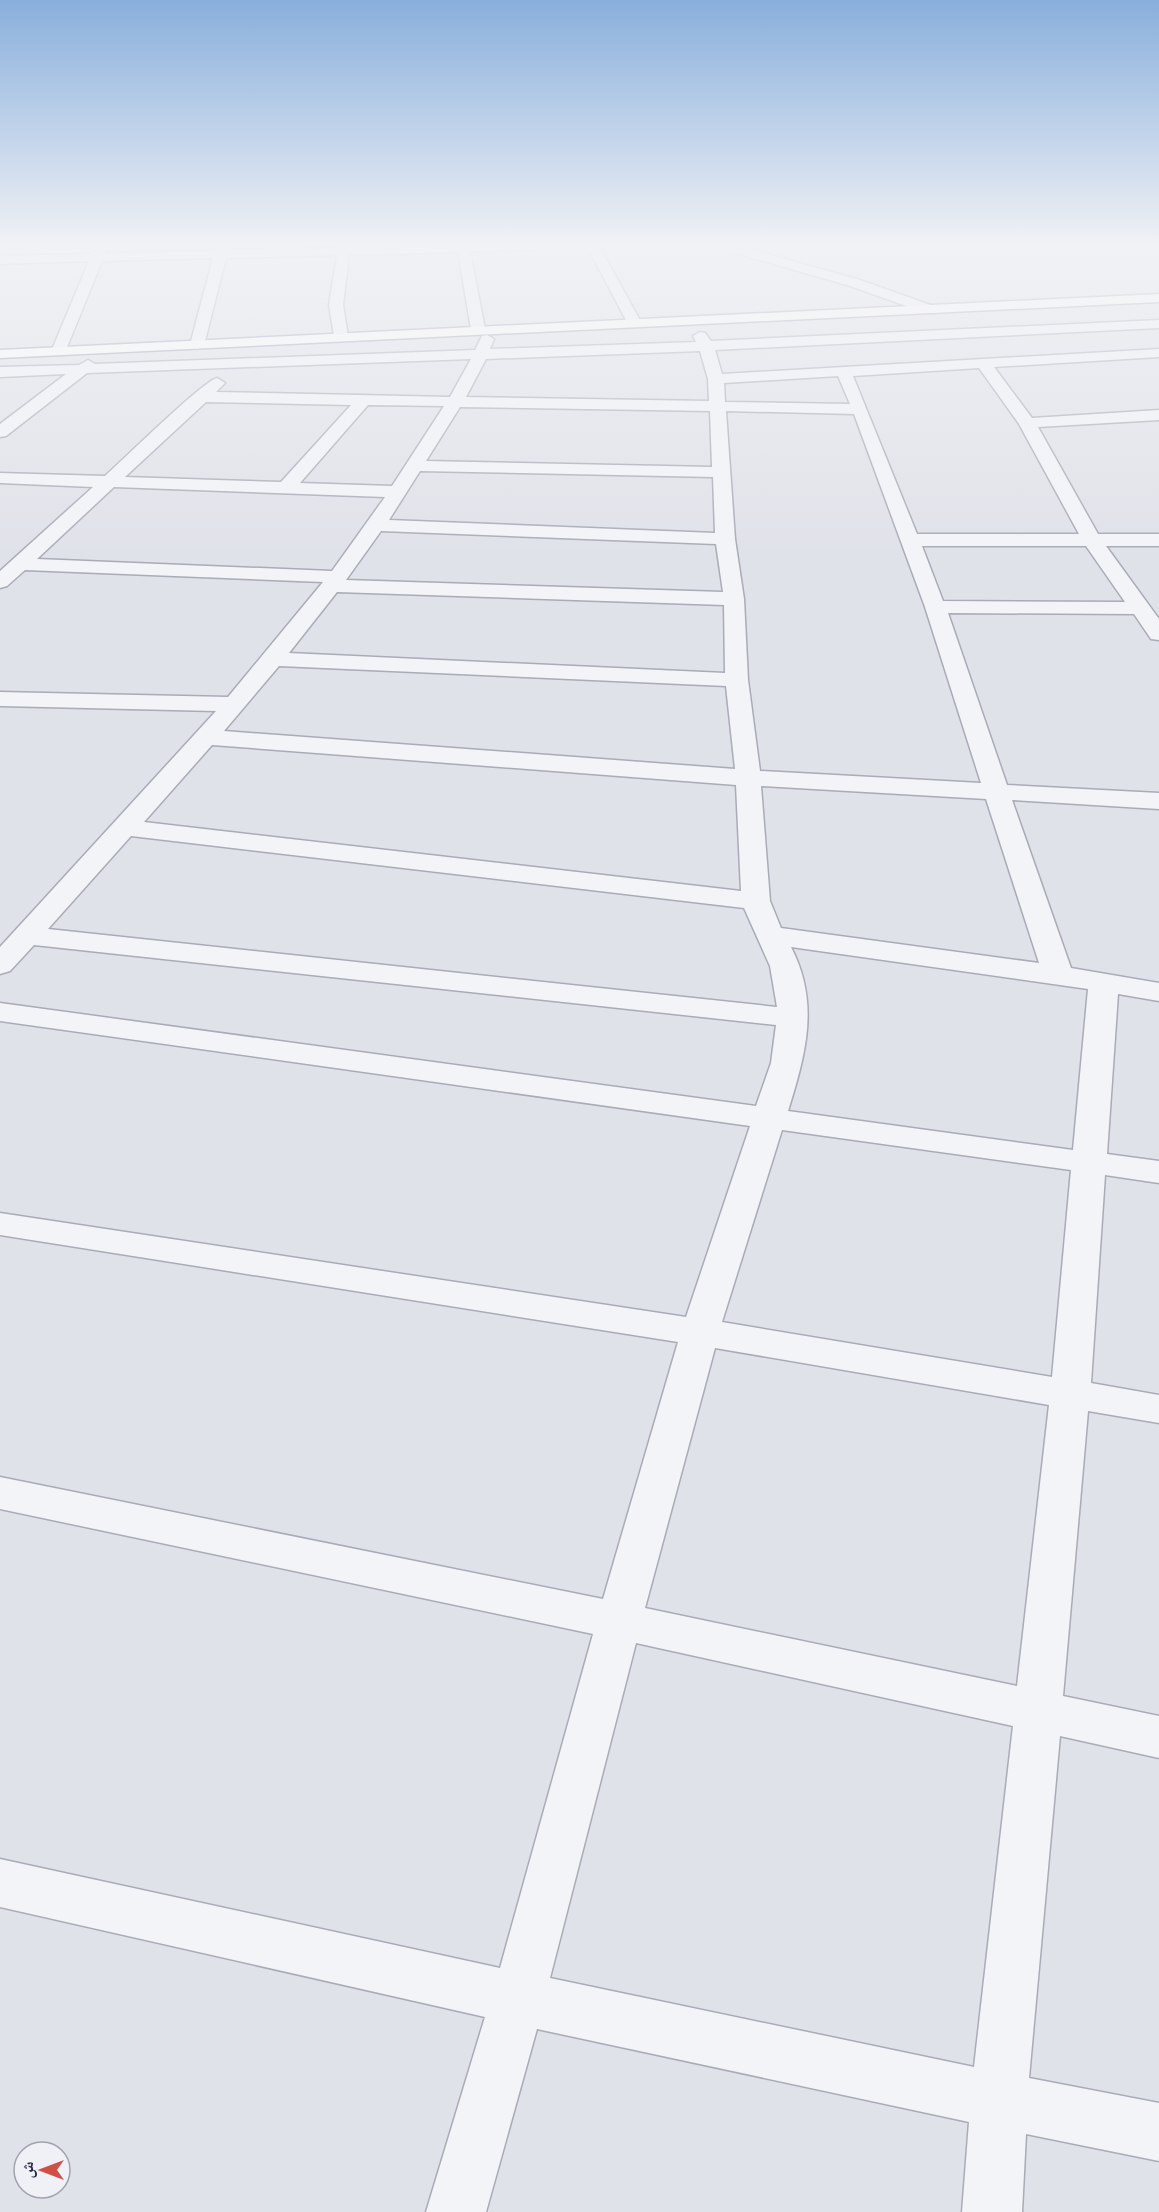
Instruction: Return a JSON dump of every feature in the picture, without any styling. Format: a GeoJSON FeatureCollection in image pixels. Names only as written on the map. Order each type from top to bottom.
{"type":"FeatureCollection","features":[{"type":"Feature","properties":{"kind":"main road"},"geometry":{"type":"LineString","coordinates":[[0,354],[113,349]]}},
{"type":"Feature","properties":{"kind":"main road"},"geometry":{"type":"LineString","coordinates":[[0,365],[88,364]]}},
{"type":"Feature","properties":{"kind":"street"},"geometry":{"type":"LineString","coordinates":[[0,372],[88,364],[360,349]]}},
{"type":"Feature","properties":{"kind":"street"},"geometry":{"type":"LineString","coordinates":[[0,965],[274,659],[335,582],[415,466],[454,402],[478,349]]}},
{"type":"Feature","properties":{"kind":"street"},"geometry":{"type":"LineString","coordinates":[[456,2212],[518,1999],[619,1621],[700,1332],[787,1063],[794,1018],[792,991],[784,964],[763,918],[737,680],[734,599],[725,538],[716,379],[706,349]]}},
{"type":"Feature","properties":{"kind":"street"},"geometry":{"type":"LineString","coordinates":[[1048,349],[1061,358]]}},
{"type":"Feature","properties":{"kind":"street"},"geometry":{"type":"LineString","coordinates":[[716,379],[1159,353]]}},
{"type":"Feature","properties":{"kind":"street"},"geometry":{"type":"LineString","coordinates":[[1128,355],[1151,370]]}},
{"type":"Feature","properties":{"kind":"street"},"geometry":{"type":"LineString","coordinates":[[7,573],[244,357]]}},
{"type":"Feature","properties":{"kind":"street"},"geometry":{"type":"LineString","coordinates":[[0,432],[88,364]]}},
{"type":"Feature","properties":{"kind":"street"},"geometry":{"type":"LineString","coordinates":[[984,364],[1027,423],[1091,539],[1138,608],[1159,634]]}},
{"type":"Feature","properties":{"kind":"street"},"geometry":{"type":"LineString","coordinates":[[844,373],[860,409],[935,608],[1058,975]]}},
{"type":"Feature","properties":{"kind":"street"},"geometry":{"type":"LineString","coordinates":[[201,397],[860,409]]}},
{"type":"Feature","properties":{"kind":"street"},"geometry":{"type":"LineString","coordinates":[[285,488],[363,401]]}},
{"type":"Feature","properties":{"kind":"street"},"geometry":{"type":"LineString","coordinates":[[1027,423],[1159,415]]}},
{"type":"Feature","properties":{"kind":"street"},"geometry":{"type":"LineString","coordinates":[[415,466],[721,472]]}},
{"type":"Feature","properties":{"kind":"street"},"geometry":{"type":"LineString","coordinates":[[0,478],[399,492]]}},
{"type":"Feature","properties":{"kind":"street"},"geometry":{"type":"LineString","coordinates":[[376,525],[725,538]]}},
{"type":"Feature","properties":{"kind":"street"},"geometry":{"type":"LineString","coordinates":[[909,540],[1159,540]]}},
{"type":"Feature","properties":{"kind":"street"},"geometry":{"type":"LineString","coordinates":[[7,573],[335,582],[734,599]]}},
{"type":"Feature","properties":{"kind":"street"},"geometry":{"type":"LineString","coordinates":[[935,608],[1138,608]]}},
{"type":"Feature","properties":{"kind":"street"},"geometry":{"type":"LineString","coordinates":[[274,659],[737,680]]}},
{"type":"Feature","properties":{"kind":"street"},"geometry":{"type":"LineString","coordinates":[[0,699],[234,704]]}},
{"type":"Feature","properties":{"kind":"street"},"geometry":{"type":"LineString","coordinates":[[205,737],[748,778],[1159,801]]}},
{"type":"Feature","properties":{"kind":"street"},"geometry":{"type":"LineString","coordinates":[[123,827],[763,918],[1058,975],[1159,992]]}},
{"type":"Feature","properties":{"kind":"street"},"geometry":{"type":"LineString","coordinates":[[26,936],[794,1018]]}},
{"type":"Feature","properties":{"kind":"street"},"geometry":{"type":"LineString","coordinates":[[992,2212],[999,2100],[1070,1394],[1104,982]]}},
{"type":"Feature","properties":{"kind":"street"},"geometry":{"type":"LineString","coordinates":[[0,1012],[1159,1172]]}},
{"type":"Feature","properties":{"kind":"street"},"geometry":{"type":"LineString","coordinates":[[0,1224],[700,1332],[1159,1409]]}},
{"type":"Feature","properties":{"kind":"street"},"geometry":{"type":"LineString","coordinates":[[0,1492],[619,1621],[1159,1737]]}},
{"type":"Feature","properties":{"kind":"street"},"geometry":{"type":"LineString","coordinates":[[0,1883],[518,1999],[1159,2132]]}}]}
